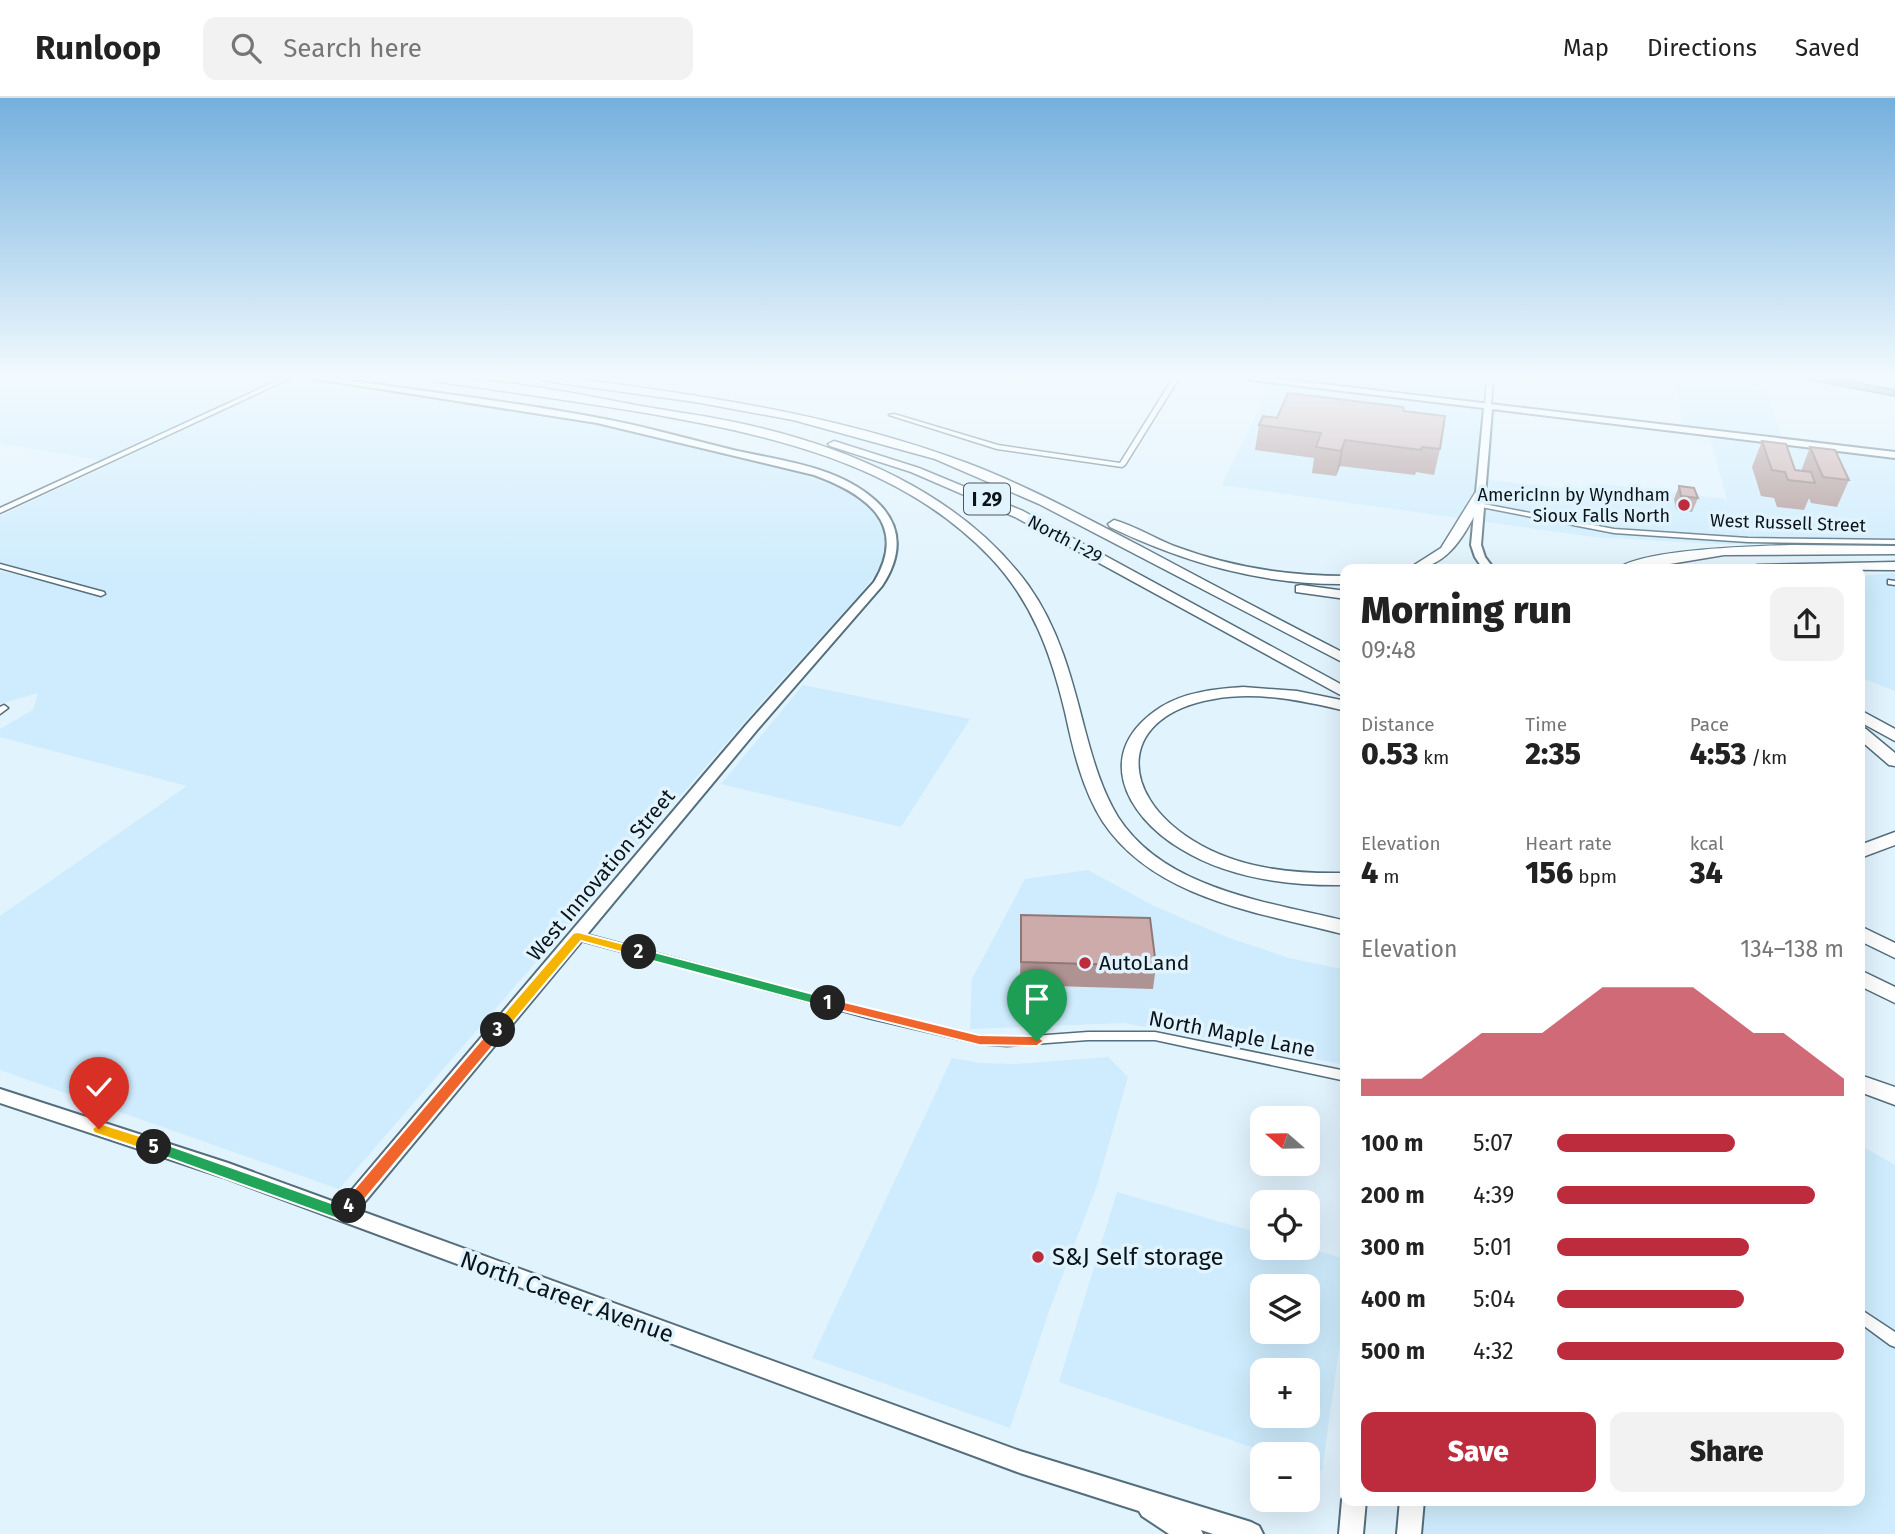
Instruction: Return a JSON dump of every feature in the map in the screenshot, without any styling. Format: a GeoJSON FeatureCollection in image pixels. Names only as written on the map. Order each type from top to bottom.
{"type":"FeatureCollection","features":[{"type":"Feature","properties":{"kind":"highway"},"geometry":{"type":"LineString","coordinates":[[804,445],[897,483],[957,521],[1009,570],[1044,622],[1060,667],[1091,780],[1109,819],[1131,845],[1166,871],[1205,888],[1340,924]]}},
{"type":"Feature","properties":{"kind":"highway","name":"North I-29"},"geometry":{"type":"LineString","coordinates":[[836,445],[943,481],[1052,531],[1340,690]]}},
{"type":"Feature","properties":{"kind":"highway","name":"North I-29"},"geometry":{"type":"LineString","coordinates":[[901,445],[999,480],[1074,515],[1340,657]]}},
{"type":"Feature","properties":{"kind":"highway"},"geometry":{"type":"LineString","coordinates":[[922,445],[966,458],[1042,489],[1149,541],[1217,565],[1283,578],[1340,580]]}},
{"type":"Feature","properties":{"kind":"highway"},"geometry":{"type":"LineString","coordinates":[[1423,564],[1446,551],[1478,501]]}},
{"type":"Feature","properties":{"kind":"highway"},"geometry":{"type":"LineString","coordinates":[[1074,515],[1130,541],[1201,566],[1256,581],[1340,594]]}},
{"type":"Feature","properties":{"kind":"highway"},"geometry":{"type":"LineString","coordinates":[[1644,564],[1716,552],[1895,550]]}},
{"type":"Feature","properties":{"kind":"highway","name":"West Russell Street"},"geometry":{"type":"LineString","coordinates":[[1714,564],[1754,558],[1895,557]]}},
{"type":"Feature","properties":{"kind":"highway","name":"West Russell Street"},"geometry":{"type":"LineString","coordinates":[[1865,567],[1895,566]]}},
{"type":"Feature","properties":{"kind":"highway"},"geometry":{"type":"LineString","coordinates":[[1340,705],[1278,693],[1204,696],[1180,704],[1152,720],[1135,741],[1128,763],[1133,789],[1150,814],[1170,832],[1196,848],[1261,872],[1308,879],[1340,878]]}},
{"type":"Feature","properties":{"kind":"highway"},"geometry":{"type":"LineString","coordinates":[[1865,718],[1895,736]]}},
{"type":"Feature","properties":{"kind":"highway"},"geometry":{"type":"LineString","coordinates":[[1865,736],[1895,761]]}},
{"type":"Feature","properties":{"kind":"highway"},"geometry":{"type":"LineString","coordinates":[[1865,850],[1895,838]]}},
{"type":"Feature","properties":{"kind":"highway"},"geometry":{"type":"LineString","coordinates":[[1865,936],[1895,951]]}},
{"type":"Feature","properties":{"kind":"highway"},"geometry":{"type":"LineString","coordinates":[[1865,980],[1895,996]]}},
{"type":"Feature","properties":{"kind":"highway"},"geometry":{"type":"LineString","coordinates":[[1865,1085],[1895,1096]]}},
{"type":"Feature","properties":{"kind":"street"},"geometry":{"type":"LineString","coordinates":[[0,511],[143,445]]}},
{"type":"Feature","properties":{"kind":"street","name":"West Innovation Street"},"geometry":{"type":"LineString","coordinates":[[343,1214],[752,727],[878,584],[890,564],[893,534],[879,509],[850,487],[815,473],[701,445]]}},
{"type":"Feature","properties":{"kind":"street"},"geometry":{"type":"LineString","coordinates":[[990,445],[1122,466],[1135,445]]}},
{"type":"Feature","properties":{"kind":"street"},"geometry":{"type":"LineString","coordinates":[[1484,445],[1476,545],[1485,564]]}},
{"type":"Feature","properties":{"kind":"street"},"geometry":{"type":"LineString","coordinates":[[1810,445],[1895,455]]}},
{"type":"Feature","properties":{"kind":"street","name":"West Russell Street"},"geometry":{"type":"LineString","coordinates":[[1478,501],[1614,531],[1748,540],[1895,542]]}},
{"type":"Feature","properties":{"kind":"street"},"geometry":{"type":"LineString","coordinates":[[0,566],[101,594]]}},
{"type":"Feature","properties":{"kind":"street","name":"North Maple Lane"},"geometry":{"type":"LineString","coordinates":[[578,936],[979,1040],[1007,1042],[1100,1036],[1155,1036],[1340,1075]]}},
{"type":"Feature","properties":{"kind":"street","name":"North Career Avenue"},"geometry":{"type":"LineString","coordinates":[[0,1097],[198,1161],[968,1443],[1251,1534]]}},
{"type":"Feature","properties":{"kind":"street"},"geometry":{"type":"LineString","coordinates":[[1865,1319],[1895,1340]]}},
{"type":"Feature","properties":{"kind":"street","name":"North Career Avenue"},"geometry":{"type":"LineString","coordinates":[[1134,1497],[1191,1534]]}},
{"type":"Feature","properties":{"kind":"street"},"geometry":{"type":"LineString","coordinates":[[1351,1534],[1353,1506]]}},
{"type":"Feature","properties":{"kind":"street"},"geometry":{"type":"LineString","coordinates":[[1409,1534],[1411,1506]]}},
{"type":"Feature","properties":{"kind":"shaded area"},"geometry":{"type":"Polygon","coordinates":[[[11,445],[137,445],[102,461],[11,445]]]}},
{"type":"Feature","properties":{"kind":"shaded area"},"geometry":{"type":"Polygon","coordinates":[[[152,445],[683,445],[772,466],[853,493],[870,507],[885,532],[882,564],[863,591],[766,697],[339,1189],[0,1070],[0,916],[187,786],[0,737],[0,729],[33,710],[38,693],[0,704],[0,571],[43,581],[55,576],[0,563],[0,516],[152,445]]]}},
{"type":"Feature","properties":{"kind":"shaded area"},"geometry":{"type":"Polygon","coordinates":[[[1241,445],[1492,445],[1489,480],[1593,492],[1594,483],[1727,499],[1712,445],[1835,445],[1895,452],[1895,546],[1715,544],[1593,537],[1222,485],[1241,445]]]}},
{"type":"Feature","properties":{"kind":"shaded area"},"geometry":{"type":"Polygon","coordinates":[[[1895,574],[1895,691],[1865,679],[1865,576],[1895,574]]]}},
{"type":"Feature","properties":{"kind":"shaded area"},"geometry":{"type":"Polygon","coordinates":[[[803,685],[970,719],[901,827],[721,784],[803,685]]]}},
{"type":"Feature","properties":{"kind":"shaded area"},"geometry":{"type":"Polygon","coordinates":[[[1088,870],[1154,906],[1229,938],[1289,958],[1340,969],[1340,1064],[1124,1023],[970,1029],[972,979],[1025,879],[1088,870]]]}},
{"type":"Feature","properties":{"kind":"shaded area"},"geometry":{"type":"Polygon","coordinates":[[[1108,1057],[1128,1077],[1097,1185],[1049,1311],[1010,1428],[812,1358],[952,1058],[980,1063],[1015,1064],[1108,1057]]]}},
{"type":"Feature","properties":{"kind":"shaded area"},"geometry":{"type":"Polygon","coordinates":[[[1865,1148],[1895,1165],[1895,1534],[1408,1534],[1410,1506],[1865,1506],[1865,1148]]]}},
{"type":"Feature","properties":{"kind":"shaded area"},"geometry":{"type":"Polygon","coordinates":[[[1117,1192],[1250,1231],[1250,1260],[1320,1260],[1320,1252],[1340,1257],[1340,1342],[1322,1471],[1320,1442],[1250,1442],[1250,1447],[1059,1382],[1117,1192]]]}},
{"type":"Feature","properties":{"kind":"building"},"geometry":{"type":"Polygon","coordinates":[[[1317,445],[1343,445],[1341,451],[1316,447],[1317,445]]]}},
{"type":"Feature","properties":{"kind":"building"},"geometry":{"type":"Polygon","coordinates":[[[1383,445],[1441,445],[1440,449],[1422,447],[1421,450],[1383,445]]]}},
{"type":"Feature","properties":{"kind":"building"},"geometry":{"type":"Polygon","coordinates":[[[1763,445],[1786,445],[1795,470],[1811,472],[1815,483],[1788,480],[1785,472],[1772,470],[1763,445]]]}},
{"type":"Feature","properties":{"kind":"building"},"geometry":{"type":"Polygon","coordinates":[[[1810,447],[1835,450],[1849,480],[1823,477],[1810,447]]]}},
{"type":"Feature","properties":{"kind":"building"},"geometry":{"type":"Polygon","coordinates":[[[1679,486],[1694,488],[1698,498],[1681,496],[1679,486]]]}},
{"type":"Feature","properties":{"kind":"building"},"geometry":{"type":"Polygon","coordinates":[[[1021,915],[1150,918],[1156,966],[1021,962],[1021,915]]]}},
{"type":"Feature","properties":{"kind":"place","name":"AmericInn by Wyndham Sioux Falls North"},"geometry":{"type":"Point","coordinates":[1684,505]}},
{"type":"Feature","properties":{"kind":"place","name":"AutoLand"},"geometry":{"type":"Point","coordinates":[1085,963]}},
{"type":"Feature","properties":{"kind":"place","name":"S&J Self storage"},"geometry":{"type":"Point","coordinates":[1038,1257]}},
{"type":"Feature","properties":{"kind":"route"},"geometry":{"type":"LineString","coordinates":[[99,1129],[198,1161],[343,1214],[578,936],[944,1033],[979,1040],[1037,1041]]}}]}
